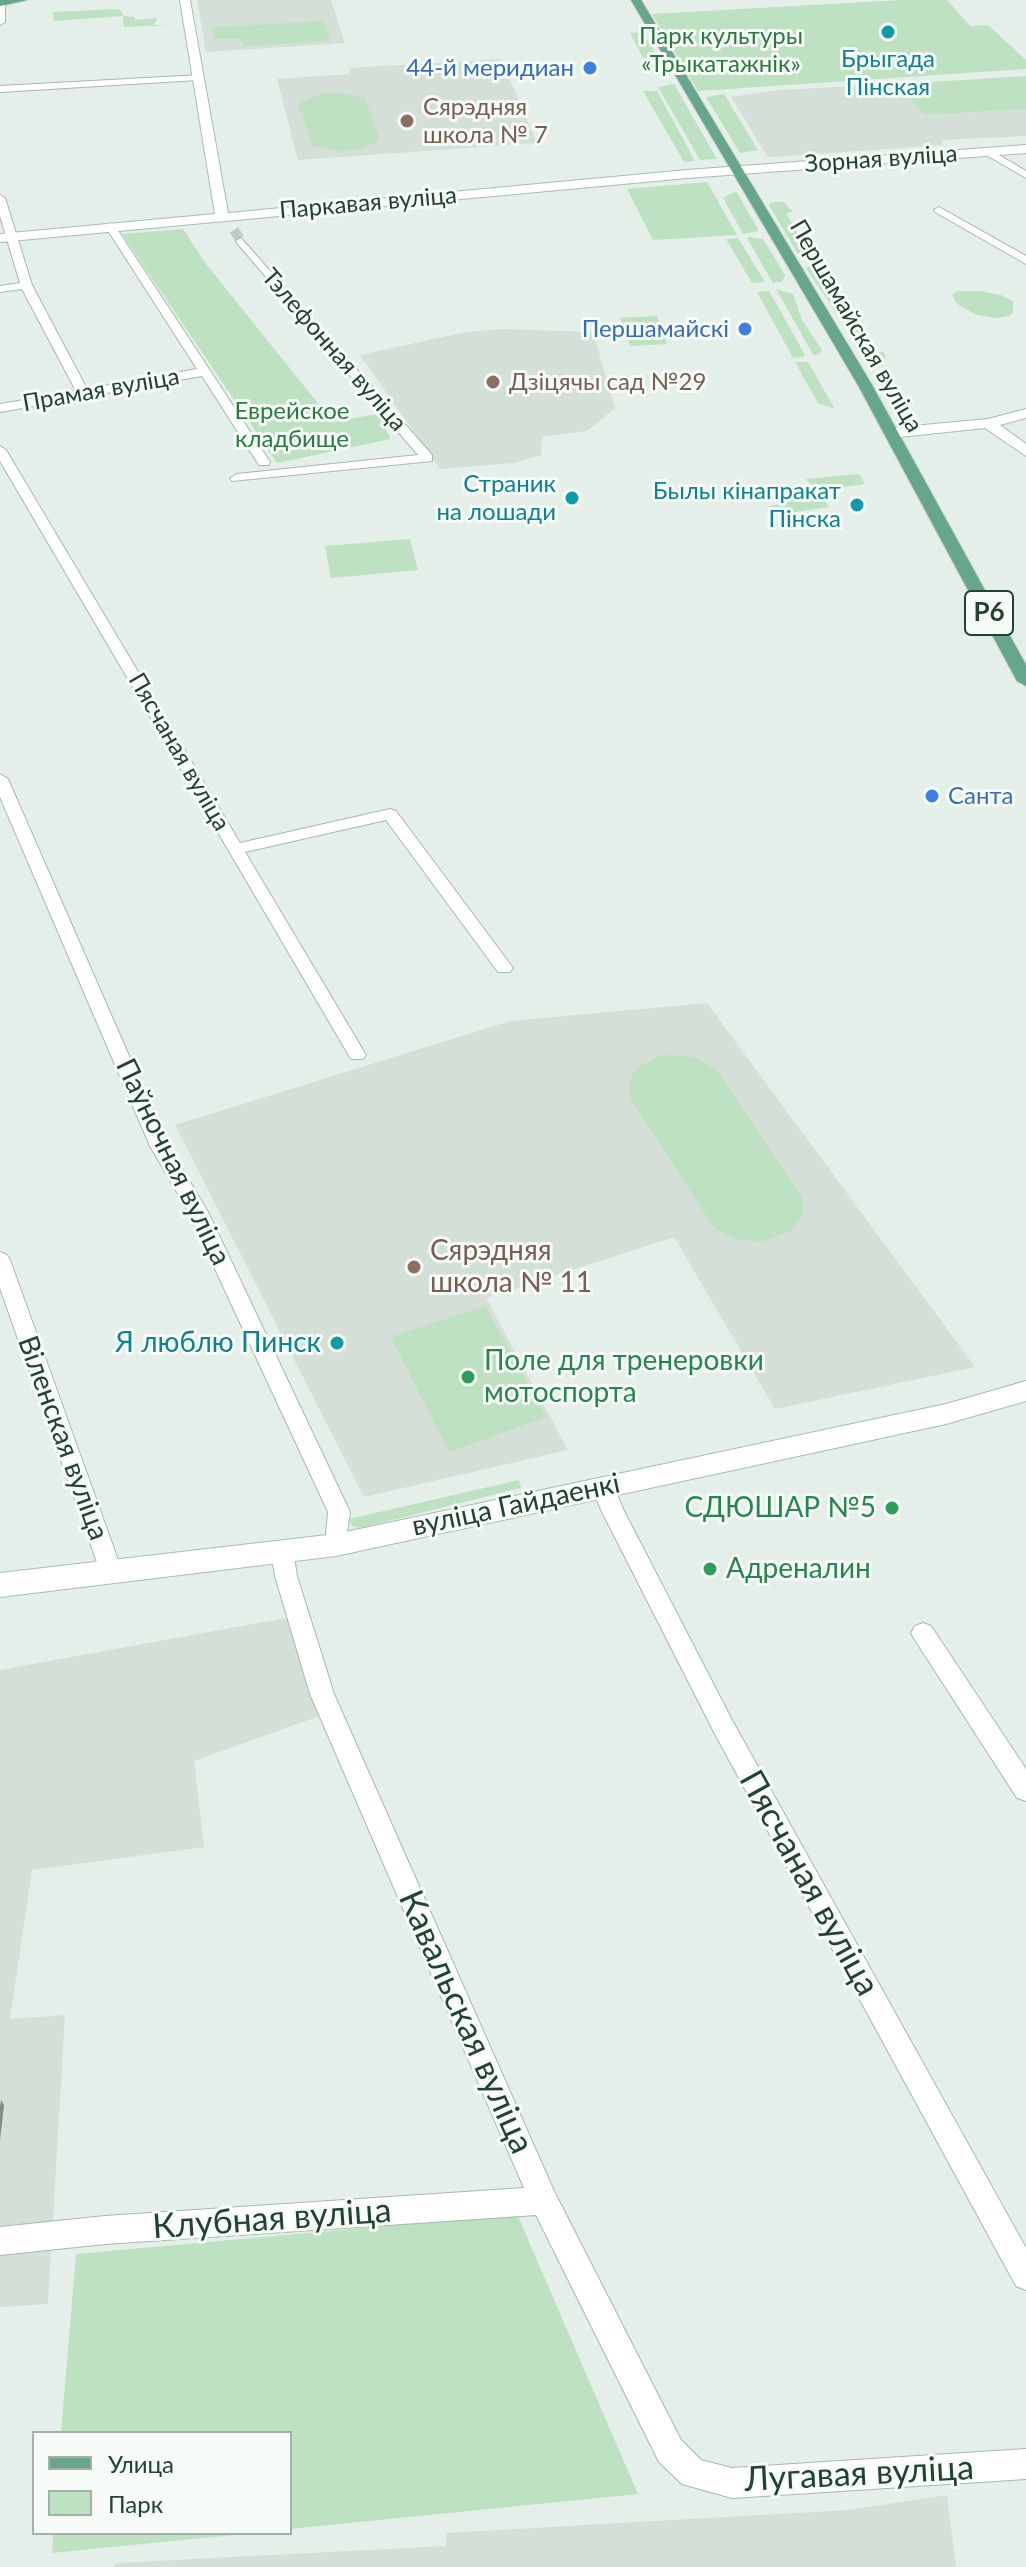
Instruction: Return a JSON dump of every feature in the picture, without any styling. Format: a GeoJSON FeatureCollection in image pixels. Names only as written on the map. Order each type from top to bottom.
{"type":"FeatureCollection","features":[{"type":"Feature","properties":{"kind":"main road"},"geometry":{"type":"LineString","coordinates":[[1,2],[22,0]]}},
{"type":"Feature","properties":{"kind":"main road","name":"Першамайская вуліца"},"geometry":{"type":"LineString","coordinates":[[636,0],[891,433],[1026,681]]}},
{"type":"Feature","properties":{"kind":"street","name":"Тэлефонная вуліца"},"geometry":{"type":"LineString","coordinates":[[185,0],[222,215],[427,458],[237,478]]}},
{"type":"Feature","properties":{"kind":"street"},"geometry":{"type":"LineString","coordinates":[[0,22],[1,2]]}},
{"type":"Feature","properties":{"kind":"street"},"geometry":{"type":"LineString","coordinates":[[0,89],[198,77]]}},
{"type":"Feature","properties":{"kind":"street","name":"Зорная вуліца"},"geometry":{"type":"LineString","coordinates":[[736,170],[1026,149]]}},
{"type":"Feature","properties":{"kind":"street"},"geometry":{"type":"LineString","coordinates":[[987,151],[1026,175]]}},
{"type":"Feature","properties":{"kind":"street","name":"Паркавая вуліца"},"geometry":{"type":"LineString","coordinates":[[6,237],[736,170]]}},
{"type":"Feature","properties":{"kind":"street"},"geometry":{"type":"LineString","coordinates":[[0,198],[6,237],[26,285],[83,393]]}},
{"type":"Feature","properties":{"kind":"street"},"geometry":{"type":"LineString","coordinates":[[939,210],[1026,261]]}},
{"type":"Feature","properties":{"kind":"street"},"geometry":{"type":"LineString","coordinates":[[110,226],[264,462]]}},
{"type":"Feature","properties":{"kind":"street"},"geometry":{"type":"LineString","coordinates":[[0,289],[26,285]]}},
{"type":"Feature","properties":{"kind":"street","name":"Прамая вуліца"},"geometry":{"type":"LineString","coordinates":[[0,408],[203,372]]}},
{"type":"Feature","properties":{"kind":"street"},"geometry":{"type":"LineString","coordinates":[[891,433],[988,423],[1026,413]]}},
{"type":"Feature","properties":{"kind":"street"},"geometry":{"type":"LineString","coordinates":[[988,423],[1026,451]]}},
{"type":"Feature","properties":{"kind":"street","name":"Пясчаная вуліца"},"geometry":{"type":"LineString","coordinates":[[0,450],[357,1055]]}},
{"type":"Feature","properties":{"kind":"street","name":"Паўночная вуліца"},"geometry":{"type":"LineString","coordinates":[[0,779],[159,1146],[198,1212],[339,1512],[336,1545]]}},
{"type":"Feature","properties":{"kind":"street"},"geometry":{"type":"LineString","coordinates":[[234,849],[390,814],[504,968]]}},
{"type":"Feature","properties":{"kind":"street","name":"Віленская вуліца"},"geometry":{"type":"LineString","coordinates":[[0,1260],[111,1571]]}},
{"type":"Feature","properties":{"kind":"street","name":"вуліца Гайдаенкі"},"geometry":{"type":"LineString","coordinates":[[0,1585],[336,1545],[946,1414],[1024,1394]]}},
{"type":"Feature","properties":{"kind":"street","name":"Пясчаная вуліца"},"geometry":{"type":"LineString","coordinates":[[603,1486],[612,1510],[724,1728],[1026,2276]]}},
{"type":"Feature","properties":{"kind":"street","name":"Кавальская вуліца"},"geometry":{"type":"LineString","coordinates":[[282,1551],[286,1576],[322,1694],[544,2201],[670,2451],[693,2473]]}},
{"type":"Feature","properties":{"kind":"street"},"geometry":{"type":"LineString","coordinates":[[923,1633],[1026,1790]]}},
{"type":"Feature","properties":{"kind":"street","name":"Клубная вуліца"},"geometry":{"type":"LineString","coordinates":[[0,2241],[105,2230],[544,2201]]}},
{"type":"Feature","properties":{"kind":"street","name":"Лугавая вуліца"},"geometry":{"type":"LineString","coordinates":[[693,2473],[732,2483],[1026,2464]]}},
{"type":"Feature","properties":{"kind":"shaded area"},"geometry":{"type":"Polygon","coordinates":[[[197,0],[331,0],[345,43],[206,52],[197,0]]]}},
{"type":"Feature","properties":{"kind":"shaded area","name":"Сярэдняя школа № 7"},"geometry":{"type":"Polygon","coordinates":[[[501,59],[537,143],[298,160],[277,79],[350,74],[349,68],[501,59]]]}},
{"type":"Feature","properties":{"kind":"shaded area"},"geometry":{"type":"Polygon","coordinates":[[[900,84],[923,115],[1026,109],[1026,136],[941,140],[944,145],[774,157],[767,156],[731,97],[778,90],[900,84]]]}},
{"type":"Feature","properties":{"kind":"shaded area","name":"Дзіцячы сад №29"},"geometry":{"type":"Polygon","coordinates":[[[501,329],[593,332],[615,408],[587,431],[542,437],[541,455],[514,463],[440,469],[360,355],[466,332],[501,329]]]}},
{"type":"Feature","properties":{"kind":"shaded area","name":"Сярэдняя школа № 11"},"geometry":{"type":"Polygon","coordinates":[[[707,1003],[975,1367],[775,1409],[674,1237],[486,1298],[568,1450],[364,1497],[175,1125],[510,1021],[707,1003]]]}},
{"type":"Feature","properties":{"kind":"shaded area"},"geometry":{"type":"Polygon","coordinates":[[[297,1616],[339,1709],[194,1761],[204,1847],[32,1870],[10,2019],[65,2015],[48,2304],[0,2307],[0,1670],[297,1616]]]}},
{"type":"Feature","properties":{"kind":"shaded area"},"geometry":{"type":"Polygon","coordinates":[[[947,2495],[956,2567],[113,2567],[116,2563],[446,2546],[446,2533],[848,2510],[947,2495]]]}},
{"type":"Feature","properties":{"kind":"green space","name":"Парк культуры «Трыкатажнік»"},"geometry":{"type":"Polygon","coordinates":[[[947,0],[970,26],[988,25],[1026,60],[1026,69],[698,91],[652,14],[947,0]]]}},
{"type":"Feature","properties":{"kind":"green space"},"geometry":{"type":"Polygon","coordinates":[[[119,9],[124,16],[134,17],[135,20],[157,18],[154,25],[173,25],[124,27],[123,16],[54,21],[53,12],[119,9]]]}},
{"type":"Feature","properties":{"kind":"green space"},"geometry":{"type":"Polygon","coordinates":[[[324,21],[331,41],[244,46],[241,39],[215,39],[212,29],[218,27],[324,21]]]}},
{"type":"Feature","properties":{"kind":"green space"},"geometry":{"type":"Polygon","coordinates":[[[643,32],[667,72],[651,73],[630,33],[643,32]]]}},
{"type":"Feature","properties":{"kind":"green space"},"geometry":{"type":"Polygon","coordinates":[[[1026,76],[1026,109],[923,115],[900,84],[1026,76]]]}},
{"type":"Feature","properties":{"kind":"green space"},"geometry":{"type":"Polygon","coordinates":[[[674,84],[717,159],[700,160],[658,87],[674,84]]]}},
{"type":"Feature","properties":{"kind":"green space"},"geometry":{"type":"Polygon","coordinates":[[[643,91],[657,91],[695,161],[684,162],[643,91]]]}},
{"type":"Feature","properties":{"kind":"green space"},"geometry":{"type":"Polygon","coordinates":[[[323,93],[342,93],[365,99],[379,137],[377,142],[342,151],[313,146],[298,104],[323,93]]]}},
{"type":"Feature","properties":{"kind":"green space"},"geometry":{"type":"Polygon","coordinates":[[[724,94],[758,150],[740,153],[706,97],[724,94]]]}},
{"type":"Feature","properties":{"kind":"green space"},"geometry":{"type":"Polygon","coordinates":[[[707,182],[737,235],[653,240],[627,189],[707,182]]]}},
{"type":"Feature","properties":{"kind":"green space"},"geometry":{"type":"Polygon","coordinates":[[[736,191],[758,231],[743,234],[723,198],[736,191]]]}},
{"type":"Feature","properties":{"kind":"green space"},"geometry":{"type":"Polygon","coordinates":[[[771,202],[784,202],[793,212],[786,213],[808,250],[816,249],[819,255],[799,256],[769,205],[771,202]]]}},
{"type":"Feature","properties":{"kind":"green space","name":"Еврейское кладбище"},"geometry":{"type":"Polygon","coordinates":[[[183,229],[206,264],[333,422],[377,414],[391,439],[277,463],[122,234],[183,229]]]}},
{"type":"Feature","properties":{"kind":"green space"},"geometry":{"type":"Polygon","coordinates":[[[749,237],[763,239],[785,275],[782,282],[773,283],[749,237]]]}},
{"type":"Feature","properties":{"kind":"green space"},"geometry":{"type":"Polygon","coordinates":[[[738,238],[765,282],[752,283],[726,239],[738,238]]]}},
{"type":"Feature","properties":{"kind":"green space"},"geometry":{"type":"Polygon","coordinates":[[[812,264],[827,266],[829,269],[823,270],[876,352],[883,352],[886,356],[883,361],[876,365],[865,356],[806,268],[812,264]]]}},
{"type":"Feature","properties":{"kind":"green space"},"geometry":{"type":"Polygon","coordinates":[[[776,289],[793,294],[802,320],[822,350],[820,353],[814,356],[776,289]]]}},
{"type":"Feature","properties":{"kind":"green space"},"geometry":{"type":"Polygon","coordinates":[[[769,291],[805,355],[803,357],[793,358],[757,292],[769,291]]]}},
{"type":"Feature","properties":{"kind":"green space"},"geometry":{"type":"Polygon","coordinates":[[[957,291],[1001,295],[1013,301],[1013,312],[997,318],[977,315],[957,304],[952,295],[957,291]]]}},
{"type":"Feature","properties":{"kind":"green space"},"geometry":{"type":"Polygon","coordinates":[[[657,316],[667,344],[630,346],[620,318],[657,316]]]}},
{"type":"Feature","properties":{"kind":"green space"},"geometry":{"type":"Polygon","coordinates":[[[795,362],[808,362],[835,409],[818,403],[795,362]]]}},
{"type":"Feature","properties":{"kind":"green space"},"geometry":{"type":"Polygon","coordinates":[[[859,474],[865,484],[816,491],[806,479],[859,474]]]}},
{"type":"Feature","properties":{"kind":"green space"},"geometry":{"type":"Polygon","coordinates":[[[820,494],[829,507],[776,515],[769,506],[787,503],[787,498],[820,494]]]}},
{"type":"Feature","properties":{"kind":"green space"},"geometry":{"type":"Polygon","coordinates":[[[410,539],[418,570],[331,578],[325,546],[410,539]]]}},
{"type":"Feature","properties":{"kind":"green space"},"geometry":{"type":"Polygon","coordinates":[[[660,1056],[697,1058],[717,1070],[802,1197],[803,1215],[792,1230],[760,1242],[736,1239],[715,1229],[628,1090],[633,1073],[640,1066],[660,1056]]]}},
{"type":"Feature","properties":{"kind":"green space","name":"Поле для тренеровки мотоспорта"},"geometry":{"type":"Polygon","coordinates":[[[485,1306],[546,1417],[449,1452],[391,1337],[485,1306]]]}},
{"type":"Feature","properties":{"kind":"green space"},"geometry":{"type":"Polygon","coordinates":[[[519,1480],[521,1488],[359,1528],[352,1526],[349,1519],[519,1480]]]}},
{"type":"Feature","properties":{"kind":"green space"},"geometry":{"type":"Polygon","coordinates":[[[517,2214],[638,2494],[292,2529],[292,2431],[61,2431],[76,2254],[517,2214]]]}},
{"type":"Feature","properties":{"kind":"green space"},"geometry":{"type":"Polygon","coordinates":[[[53,2535],[234,2535],[52,2553],[53,2535]]]}},
{"type":"Feature","properties":{"kind":"tunnel"},"geometry":{"type":"LineString","coordinates":[[234,230],[241,241]]}},
{"type":"Feature","properties":{"kind":"place","name":"Брыгада Пінская"},"geometry":{"type":"Point","coordinates":[888,32]}},
{"type":"Feature","properties":{"kind":"place","name":"44-й меридиан"},"geometry":{"type":"Point","coordinates":[590,68]}},
{"type":"Feature","properties":{"kind":"place","name":"Сярэдняя школа № 7"},"geometry":{"type":"Point","coordinates":[407,121]}},
{"type":"Feature","properties":{"kind":"place","name":"Першамайскі"},"geometry":{"type":"Point","coordinates":[745,329]}},
{"type":"Feature","properties":{"kind":"place","name":"Дзіцячы сад №29"},"geometry":{"type":"Point","coordinates":[493,382]}},
{"type":"Feature","properties":{"kind":"place","name":"Страник на лошади"},"geometry":{"type":"Point","coordinates":[572,498]}},
{"type":"Feature","properties":{"kind":"place","name":"Былы кінапракат Пінска"},"geometry":{"type":"Point","coordinates":[857,505]}},
{"type":"Feature","properties":{"kind":"place","name":"Санта"},"geometry":{"type":"Point","coordinates":[932,796]}},
{"type":"Feature","properties":{"kind":"place","name":"Сярэдняя школа № 11"},"geometry":{"type":"Point","coordinates":[414,1267]}},
{"type":"Feature","properties":{"kind":"place","name":"Я люблю Пинск"},"geometry":{"type":"Point","coordinates":[337,1343]}},
{"type":"Feature","properties":{"kind":"place","name":"Поле для тренеровки мотоспорта"},"geometry":{"type":"Point","coordinates":[468,1377]}},
{"type":"Feature","properties":{"kind":"place","name":"СДЮШАР №5"},"geometry":{"type":"Point","coordinates":[892,1508]}},
{"type":"Feature","properties":{"kind":"place","name":"Адреналин"},"geometry":{"type":"Point","coordinates":[710,1569]}}]}
